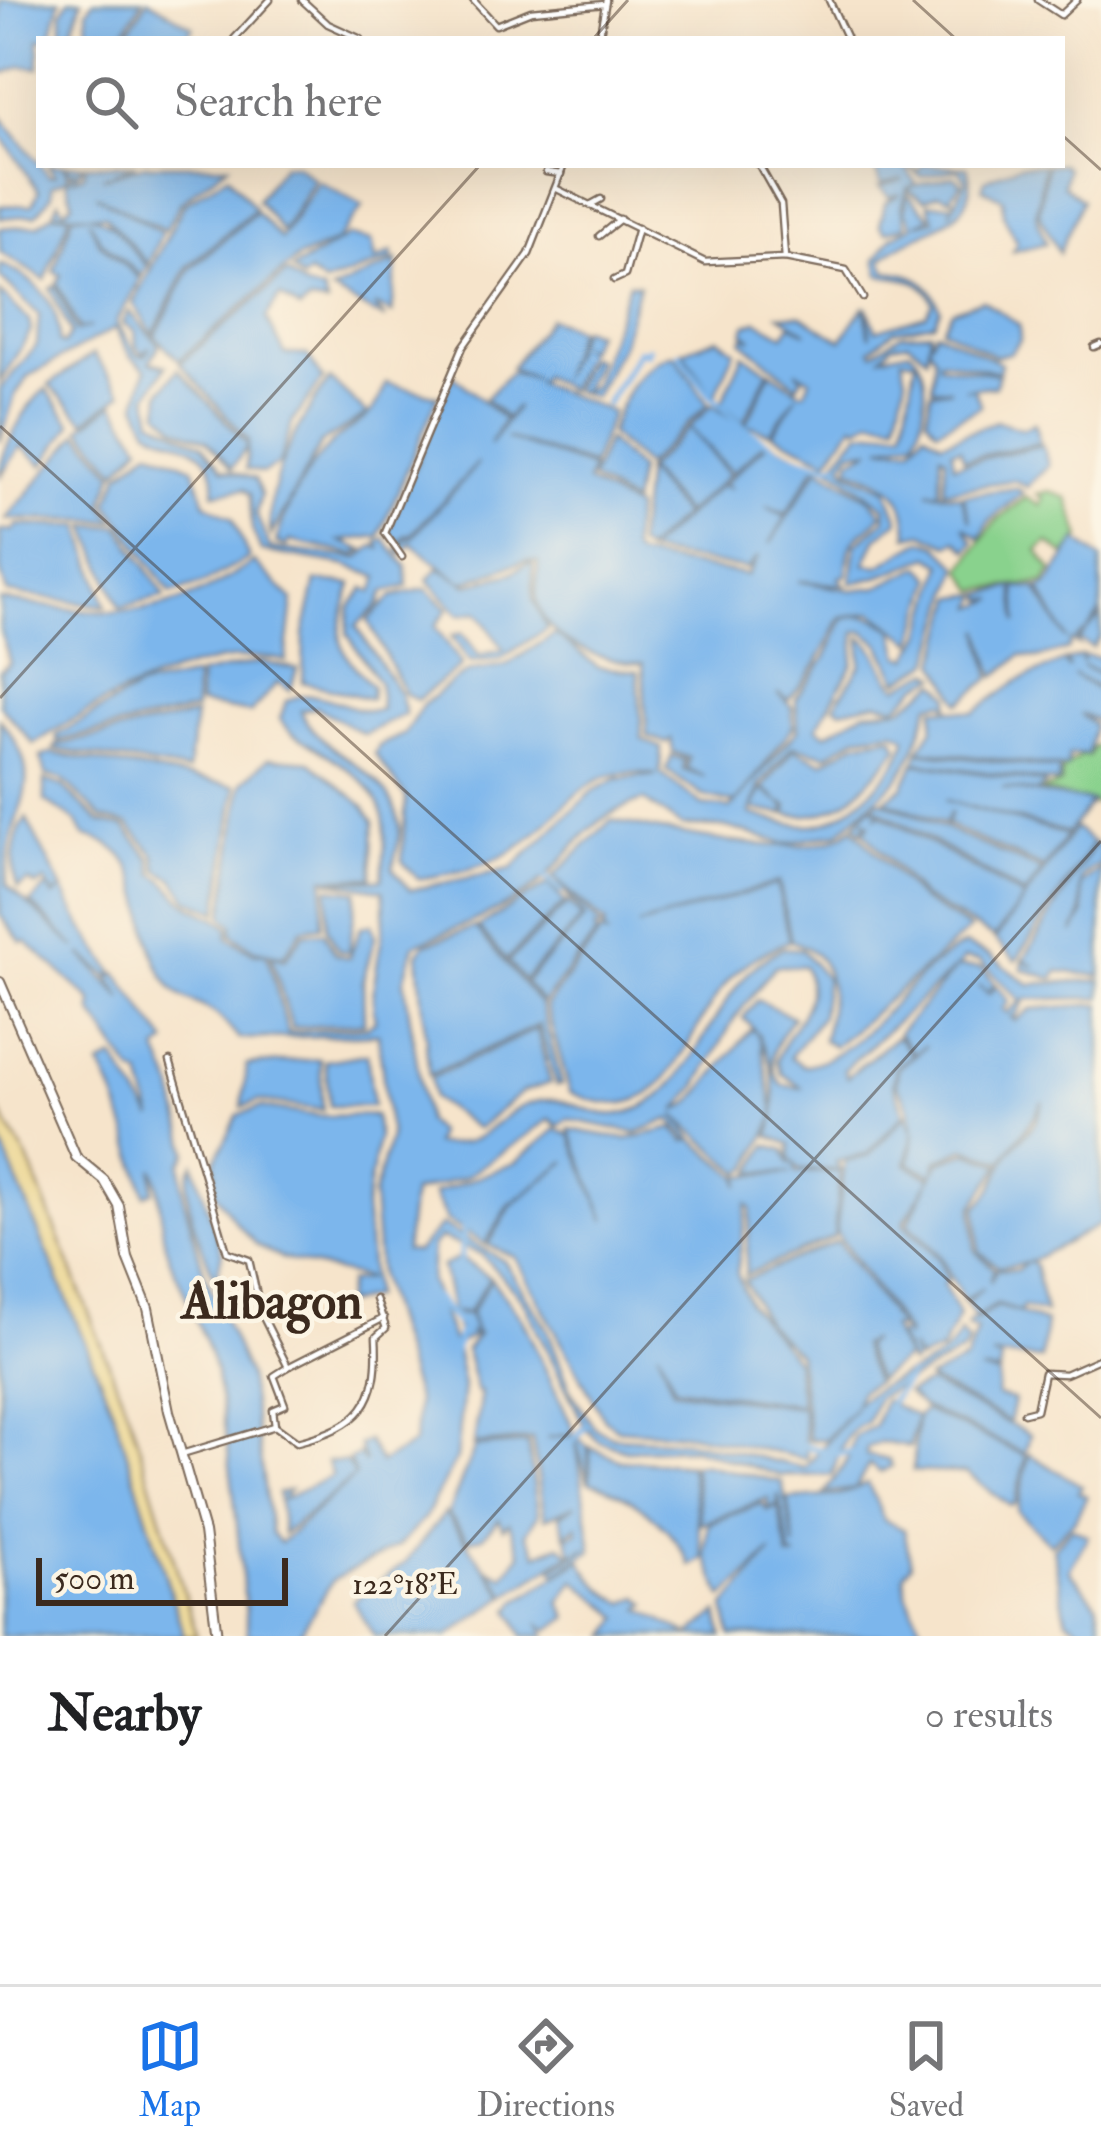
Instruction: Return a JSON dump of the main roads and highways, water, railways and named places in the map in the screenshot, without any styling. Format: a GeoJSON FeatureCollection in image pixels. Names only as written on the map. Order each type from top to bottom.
{"type":"FeatureCollection","features":[{"type":"Feature","properties":{"kind":"water"},"geometry":{"type":"Polygon","coordinates":[[[0,0],[60,0],[51,36],[36,36],[36,68],[22,66],[0,75],[0,0]]]}},
{"type":"Feature","properties":{"kind":"water"},"geometry":{"type":"Polygon","coordinates":[[[69,0],[82,0],[72,30],[86,36],[62,36],[62,12],[69,0]]]}},
{"type":"Feature","properties":{"kind":"water"},"geometry":{"type":"Polygon","coordinates":[[[94,0],[143,0],[121,36],[88,36],[87,10],[94,0]]]}},
{"type":"Feature","properties":{"kind":"water"},"geometry":{"type":"Polygon","coordinates":[[[148,0],[193,27],[186,36],[125,36],[148,0]]]}},
{"type":"Feature","properties":{"kind":"water"},"geometry":{"type":"Polygon","coordinates":[[[0,116],[36,160],[36,168],[49,176],[55,175],[50,168],[64,168],[69,178],[52,185],[52,195],[36,215],[0,218],[0,206],[32,205],[39,191],[0,134],[0,116]]]}},
{"type":"Feature","properties":{"kind":"water"},"geometry":{"type":"Polygon","coordinates":[[[1065,167],[1067,169],[1063,185],[1082,200],[1059,253],[1039,213],[1046,168],[1065,167]]]}},
{"type":"Feature","properties":{"kind":"water"},"geometry":{"type":"Polygon","coordinates":[[[67,168],[81,168],[75,178],[84,175],[85,168],[128,168],[102,178],[135,168],[224,168],[181,202],[165,230],[96,195],[162,233],[148,264],[105,215],[89,215],[109,223],[122,236],[147,266],[141,276],[100,240],[89,220],[98,241],[140,279],[116,323],[137,354],[145,356],[150,347],[144,354],[136,346],[135,331],[123,323],[129,311],[159,345],[150,362],[166,366],[148,396],[153,419],[203,445],[222,469],[255,479],[261,495],[256,514],[270,548],[358,558],[374,546],[380,548],[378,542],[384,539],[406,566],[408,586],[384,592],[379,605],[356,626],[400,694],[405,714],[364,734],[316,707],[301,711],[323,740],[369,775],[393,804],[400,829],[393,869],[410,890],[511,869],[593,791],[616,779],[657,775],[632,773],[595,781],[511,852],[473,868],[418,879],[402,861],[406,797],[375,754],[379,746],[404,734],[423,705],[470,671],[506,665],[555,634],[598,667],[638,671],[642,739],[661,748],[660,773],[702,805],[731,808],[798,730],[796,699],[825,659],[844,618],[864,616],[894,629],[901,656],[909,658],[923,634],[943,564],[930,556],[851,583],[856,544],[885,520],[885,507],[831,467],[860,432],[904,429],[916,360],[902,358],[906,377],[897,422],[872,419],[859,427],[854,424],[828,460],[773,434],[797,395],[770,433],[746,424],[771,372],[800,392],[806,391],[810,379],[796,371],[802,377],[797,386],[742,341],[744,336],[752,339],[744,333],[746,325],[757,321],[784,335],[791,324],[807,333],[780,315],[800,315],[841,340],[864,307],[870,337],[867,306],[876,330],[926,315],[933,303],[924,288],[880,275],[876,259],[892,237],[913,226],[905,211],[907,193],[930,217],[917,224],[934,220],[928,204],[954,204],[950,213],[966,181],[959,169],[921,177],[911,168],[919,172],[921,168],[967,168],[970,187],[956,214],[882,260],[887,271],[907,274],[927,285],[940,309],[934,323],[893,331],[871,349],[873,353],[901,334],[930,332],[927,357],[909,342],[892,345],[882,356],[910,350],[922,368],[925,392],[915,439],[881,447],[912,447],[925,431],[942,442],[997,421],[1023,429],[1034,423],[1040,443],[964,459],[960,448],[952,450],[954,465],[1042,445],[1049,465],[1027,487],[1014,480],[944,491],[946,457],[941,454],[940,492],[928,492],[961,496],[971,521],[963,495],[1016,488],[1023,493],[989,521],[980,538],[964,526],[974,542],[968,550],[957,540],[949,545],[923,533],[908,536],[900,498],[875,479],[849,468],[851,459],[872,449],[852,451],[843,463],[847,471],[887,489],[899,520],[876,539],[865,564],[879,566],[923,540],[938,545],[959,566],[931,662],[899,681],[880,644],[864,631],[856,632],[853,664],[817,727],[826,734],[866,711],[902,708],[937,682],[950,695],[949,707],[944,702],[930,704],[914,752],[898,779],[838,833],[785,844],[727,827],[681,826],[644,800],[592,827],[550,873],[520,897],[414,945],[404,980],[426,1121],[437,1132],[434,1144],[453,1145],[480,1136],[510,1113],[539,1101],[560,1101],[610,1114],[647,1105],[687,1065],[737,986],[783,948],[801,949],[826,978],[821,1017],[790,1057],[804,1066],[849,1046],[924,973],[965,945],[989,955],[1029,984],[1101,980],[1101,998],[1026,999],[1014,1018],[1010,1016],[1015,1021],[1031,1009],[1101,1004],[1101,1224],[1029,1262],[1035,1265],[1045,1313],[1023,1307],[1020,1313],[1046,1323],[1041,1359],[992,1356],[1001,1359],[999,1373],[980,1371],[999,1375],[997,1396],[1014,1400],[1009,1422],[928,1379],[966,1360],[977,1330],[967,1326],[971,1320],[976,1320],[997,1306],[1019,1312],[997,1304],[975,1318],[966,1303],[983,1288],[964,1301],[940,1256],[908,1223],[933,1175],[909,1163],[912,1122],[896,1084],[898,1068],[926,1045],[913,1053],[898,1033],[957,967],[982,968],[995,984],[988,992],[978,985],[989,994],[997,986],[1009,1001],[1003,1009],[1007,1013],[1021,1001],[980,961],[965,959],[844,1070],[847,1077],[897,1036],[912,1055],[896,1067],[893,1084],[904,1114],[867,1154],[836,1162],[841,1170],[800,1170],[794,1163],[796,1173],[840,1171],[834,1237],[745,1275],[751,1208],[747,1204],[737,1273],[749,1304],[795,1359],[801,1405],[675,1387],[658,1350],[673,1390],[802,1407],[807,1459],[689,1434],[618,1429],[604,1419],[515,1257],[488,1245],[512,1205],[567,1161],[509,1205],[485,1244],[447,1221],[433,1194],[515,1163],[556,1129],[570,1135],[606,1221],[569,1129],[626,1139],[673,1128],[685,1141],[694,1140],[739,1177],[740,1186],[741,1176],[791,1173],[752,1172],[767,1145],[785,1150],[790,1165],[790,1144],[769,1136],[773,1121],[749,1168],[741,1173],[675,1115],[693,1138],[689,1140],[670,1119],[636,1133],[568,1119],[558,1126],[550,1119],[466,1177],[412,1193],[405,1251],[416,1252],[442,1225],[504,1261],[547,1328],[572,1393],[595,1428],[614,1437],[688,1441],[805,1468],[855,1407],[826,1439],[809,1440],[798,1354],[766,1323],[744,1280],[837,1241],[901,1329],[891,1327],[906,1358],[877,1380],[863,1346],[871,1340],[861,1345],[875,1382],[860,1391],[855,1405],[942,1355],[960,1332],[968,1342],[964,1351],[877,1398],[867,1422],[843,1444],[832,1475],[781,1476],[693,1448],[626,1450],[599,1441],[585,1427],[522,1299],[481,1254],[441,1238],[432,1246],[430,1282],[456,1350],[463,1386],[456,1459],[424,1519],[398,1546],[333,1580],[298,1636],[248,1636],[231,1475],[213,1366],[166,1246],[153,1168],[153,1192],[145,1195],[120,1111],[100,1066],[114,1058],[153,1119],[141,1076],[133,1073],[92,1012],[93,1002],[26,941],[21,942],[0,915],[0,719],[17,744],[26,783],[7,858],[7,885],[76,948],[31,903],[47,886],[54,896],[63,889],[114,972],[108,976],[81,954],[123,999],[110,978],[117,973],[167,1043],[158,1051],[173,1087],[188,1152],[181,1163],[184,1200],[204,1273],[248,1376],[271,1533],[280,1543],[354,1477],[283,1534],[278,1493],[289,1490],[283,1499],[332,1476],[327,1462],[346,1462],[355,1476],[349,1460],[359,1454],[365,1463],[359,1445],[368,1441],[380,1463],[414,1443],[417,1402],[379,1276],[373,1196],[390,1137],[378,1034],[239,1039],[217,1015],[176,992],[160,968],[135,877],[124,858],[108,844],[84,836],[76,821],[45,801],[45,780],[61,785],[100,822],[125,827],[151,859],[154,874],[180,898],[229,927],[228,937],[253,953],[267,954],[288,1033],[367,1027],[375,1021],[383,890],[327,881],[382,879],[384,819],[373,793],[361,781],[280,719],[286,701],[299,696],[358,709],[381,709],[379,683],[347,633],[350,607],[365,588],[373,592],[379,577],[344,565],[261,551],[252,529],[250,494],[244,489],[214,493],[211,466],[205,457],[149,429],[137,404],[146,369],[130,356],[115,328],[29,376],[15,395],[0,442],[0,389],[37,345],[39,315],[0,277],[0,264],[25,277],[43,294],[55,315],[59,342],[64,344],[71,333],[50,289],[55,285],[76,331],[90,327],[79,329],[57,283],[61,275],[54,271],[73,215],[88,215],[54,212],[59,201],[64,210],[73,203],[67,182],[75,171],[67,168]],[[895,731],[858,736],[827,755],[793,746],[760,785],[750,814],[806,825],[835,818],[886,775],[906,737],[895,731]],[[775,966],[734,1019],[696,1088],[676,1111],[692,1102],[751,1029],[755,1032],[743,1018],[757,1000],[793,1017],[777,1042],[773,1067],[782,1085],[803,1088],[782,1074],[777,1060],[806,1005],[809,981],[804,966],[775,966]],[[760,1040],[774,1112],[774,1090],[760,1040]],[[1043,1101],[1003,1161],[965,1148],[937,1160],[934,1172],[939,1162],[967,1152],[1001,1164],[973,1207],[975,1250],[994,1269],[990,1282],[997,1269],[1017,1270],[1027,1263],[998,1267],[979,1251],[977,1207],[1012,1149],[1034,1124],[1043,1101]]]}},
{"type":"Feature","properties":{"kind":"water"},"geometry":{"type":"Polygon","coordinates":[[[281,168],[300,168],[314,179],[282,232],[257,200],[281,168]]]}},
{"type":"Feature","properties":{"kind":"water"},"geometry":{"type":"Polygon","coordinates":[[[874,168],[906,168],[917,185],[954,176],[962,183],[951,195],[953,199],[939,194],[925,200],[908,190],[916,184],[907,188],[902,207],[906,226],[886,232],[880,225],[885,203],[900,194],[889,197],[879,187],[903,179],[881,184],[874,168]]]}},
{"type":"Feature","properties":{"kind":"water"},"geometry":{"type":"Polygon","coordinates":[[[1012,168],[1044,168],[1036,215],[1046,243],[1013,251],[1017,242],[1004,216],[1003,199],[982,188],[985,180],[1012,168]]]}},
{"type":"Feature","properties":{"kind":"water"},"geometry":{"type":"Polygon","coordinates":[[[228,175],[255,209],[187,267],[153,334],[133,303],[184,204],[228,175]]]}},
{"type":"Feature","properties":{"kind":"water"},"geometry":{"type":"Polygon","coordinates":[[[318,181],[363,206],[336,242],[298,258],[179,360],[155,336],[190,269],[256,212],[281,239],[318,181]]]}},
{"type":"Feature","properties":{"kind":"water"},"geometry":{"type":"Polygon","coordinates":[[[53,214],[70,215],[45,280],[0,252],[0,228],[38,225],[53,214]]]}},
{"type":"Feature","properties":{"kind":"water"},"geometry":{"type":"Polygon","coordinates":[[[349,236],[372,241],[376,260],[392,252],[393,259],[324,284],[309,273],[302,279],[292,269],[349,236]]]}},
{"type":"Feature","properties":{"kind":"water"},"geometry":{"type":"Polygon","coordinates":[[[397,261],[392,313],[374,305],[385,319],[332,291],[397,261]]]}},
{"type":"Feature","properties":{"kind":"water"},"geometry":{"type":"Polygon","coordinates":[[[287,273],[305,287],[323,292],[327,304],[309,302],[300,309],[280,296],[266,318],[285,354],[307,355],[323,379],[293,421],[279,464],[263,473],[246,469],[248,440],[180,363],[287,273]]]}},
{"type":"Feature","properties":{"kind":"water"},"geometry":{"type":"Polygon","coordinates":[[[629,283],[639,285],[621,345],[594,397],[573,390],[588,357],[597,360],[582,391],[593,386],[629,283]]]}},
{"type":"Feature","properties":{"kind":"water"},"geometry":{"type":"Polygon","coordinates":[[[0,292],[29,320],[31,331],[0,382],[0,292]]]}},
{"type":"Feature","properties":{"kind":"water"},"geometry":{"type":"Polygon","coordinates":[[[983,300],[1019,325],[1020,340],[1010,353],[995,356],[942,328],[952,311],[983,300]]]}},
{"type":"Feature","properties":{"kind":"water"},"geometry":{"type":"Polygon","coordinates":[[[549,318],[577,329],[559,380],[581,328],[595,332],[587,349],[579,345],[586,351],[569,390],[542,376],[537,383],[612,412],[592,465],[506,438],[592,468],[587,482],[635,509],[631,549],[636,556],[747,575],[759,556],[747,569],[646,552],[721,485],[731,489],[724,484],[769,442],[817,464],[786,514],[766,506],[786,517],[770,544],[819,467],[870,499],[882,513],[854,540],[847,575],[839,578],[845,585],[798,581],[851,590],[878,587],[921,566],[933,578],[914,642],[872,612],[841,617],[797,690],[788,700],[777,693],[792,707],[793,727],[736,803],[703,796],[666,770],[672,756],[685,760],[683,770],[705,777],[687,768],[689,758],[673,752],[671,739],[666,743],[647,736],[643,664],[596,655],[553,630],[537,602],[538,562],[526,560],[462,583],[411,543],[402,554],[398,549],[478,463],[410,536],[407,534],[400,542],[387,534],[453,375],[504,420],[489,446],[517,406],[506,418],[485,399],[511,372],[536,379],[511,368],[549,318]]]}},
{"type":"Feature","properties":{"kind":"water"},"geometry":{"type":"Polygon","coordinates":[[[936,331],[1001,363],[999,372],[940,359],[940,365],[999,374],[995,386],[974,388],[981,406],[937,429],[927,417],[931,392],[951,389],[932,388],[935,357],[928,345],[936,331]]]}},
{"type":"Feature","properties":{"kind":"water"},"geometry":{"type":"Polygon","coordinates":[[[718,338],[735,350],[714,398],[683,351],[718,338]]]}},
{"type":"Feature","properties":{"kind":"water"},"geometry":{"type":"Polygon","coordinates":[[[93,354],[123,394],[85,421],[49,385],[93,354]]]}},
{"type":"Feature","properties":{"kind":"water"},"geometry":{"type":"Polygon","coordinates":[[[674,354],[708,404],[645,466],[610,434],[632,385],[650,366],[674,354]]]}},
{"type":"Feature","properties":{"kind":"water"},"geometry":{"type":"Polygon","coordinates":[[[743,354],[769,371],[743,422],[721,404],[743,354]]]}},
{"type":"Feature","properties":{"kind":"water"},"geometry":{"type":"Polygon","coordinates":[[[178,369],[248,445],[232,468],[207,440],[176,427],[160,412],[161,392],[178,369]]]}},
{"type":"Feature","properties":{"kind":"water"},"geometry":{"type":"Polygon","coordinates":[[[330,379],[367,414],[321,443],[271,535],[278,474],[306,414],[330,379]]]}},
{"type":"Feature","properties":{"kind":"water"},"geometry":{"type":"Polygon","coordinates":[[[386,383],[438,396],[379,536],[341,541],[363,550],[356,555],[290,541],[287,546],[276,543],[313,465],[370,413],[386,383]]]}},
{"type":"Feature","properties":{"kind":"water"},"geometry":{"type":"Polygon","coordinates":[[[46,389],[72,424],[43,465],[21,446],[0,476],[16,429],[46,389]]]}},
{"type":"Feature","properties":{"kind":"water"},"geometry":{"type":"Polygon","coordinates":[[[114,403],[141,445],[117,471],[81,428],[114,403]]]}},
{"type":"Feature","properties":{"kind":"water"},"geometry":{"type":"Polygon","coordinates":[[[712,405],[766,441],[732,473],[690,429],[729,475],[685,514],[647,469],[712,405]]]}},
{"type":"Feature","properties":{"kind":"water"},"geometry":{"type":"Polygon","coordinates":[[[79,433],[114,473],[103,504],[115,521],[6,519],[79,433]]]}},
{"type":"Feature","properties":{"kind":"water"},"geometry":{"type":"Polygon","coordinates":[[[607,440],[638,469],[632,504],[591,479],[607,440]]]}},
{"type":"Feature","properties":{"kind":"water"},"geometry":{"type":"Polygon","coordinates":[[[150,449],[193,467],[205,503],[232,518],[249,558],[202,584],[171,593],[108,503],[120,474],[150,449]]]}},
{"type":"Feature","properties":{"kind":"water"},"geometry":{"type":"Polygon","coordinates":[[[645,470],[683,515],[645,551],[637,546],[645,470]]]}},
{"type":"Feature","properties":{"kind":"water"},"geometry":{"type":"Polygon","coordinates":[[[17,525],[81,526],[106,606],[7,593],[0,570],[0,531],[14,530],[17,525]]]}},
{"type":"Feature","properties":{"kind":"water"},"geometry":{"type":"Polygon","coordinates":[[[87,526],[119,526],[165,596],[120,608],[87,526]]]}},
{"type":"Feature","properties":{"kind":"water"},"geometry":{"type":"Polygon","coordinates":[[[1077,540],[1101,559],[1101,611],[1088,629],[1101,616],[1101,637],[1093,648],[1079,640],[1087,630],[1076,639],[1079,645],[1071,641],[1068,649],[1037,658],[1021,655],[995,677],[981,629],[991,678],[960,703],[937,662],[955,597],[980,594],[976,607],[996,599],[984,599],[983,594],[1014,587],[1018,623],[1016,588],[1036,588],[1067,640],[1039,588],[1047,586],[1077,540]]]}},
{"type":"Feature","properties":{"kind":"water"},"geometry":{"type":"Polygon","coordinates":[[[254,562],[293,600],[286,661],[222,660],[188,668],[121,694],[34,744],[0,705],[0,671],[10,663],[0,629],[0,600],[103,612],[160,607],[220,583],[254,562]]]}},
{"type":"Feature","properties":{"kind":"water"},"geometry":{"type":"Polygon","coordinates":[[[533,564],[533,599],[547,629],[500,659],[470,662],[452,636],[462,633],[479,655],[504,650],[478,612],[459,615],[428,580],[438,568],[468,585],[512,573],[533,564]]]}},
{"type":"Feature","properties":{"kind":"water"},"geometry":{"type":"Polygon","coordinates":[[[316,581],[352,584],[341,640],[349,659],[372,686],[371,699],[303,682],[304,634],[316,581]]]}},
{"type":"Feature","properties":{"kind":"water"},"geometry":{"type":"Polygon","coordinates":[[[426,589],[448,609],[435,626],[462,665],[417,700],[405,694],[368,620],[393,596],[426,589]]]}},
{"type":"Feature","properties":{"kind":"water"},"geometry":{"type":"Polygon","coordinates":[[[861,637],[898,687],[931,671],[938,676],[918,686],[897,707],[878,702],[841,710],[835,705],[861,665],[861,637]]]}},
{"type":"Feature","properties":{"kind":"water"},"geometry":{"type":"Polygon","coordinates":[[[1081,656],[1082,663],[1083,656],[1101,658],[1101,673],[1082,666],[1101,675],[1101,689],[1073,675],[1101,692],[1101,722],[1080,714],[1094,725],[1088,754],[1069,755],[1067,768],[919,750],[933,728],[934,708],[974,712],[1018,681],[1064,661],[1069,669],[1067,660],[1081,656]]]}},
{"type":"Feature","properties":{"kind":"water"},"geometry":{"type":"Polygon","coordinates":[[[260,662],[297,669],[290,691],[278,682],[250,713],[199,704],[199,675],[260,662]]]}},
{"type":"Feature","properties":{"kind":"water"},"geometry":{"type":"Polygon","coordinates":[[[195,676],[195,710],[57,741],[57,735],[141,687],[195,676]]]}},
{"type":"Feature","properties":{"kind":"water"},"geometry":{"type":"Polygon","coordinates":[[[195,715],[188,771],[54,749],[57,745],[195,715]]]}},
{"type":"Feature","properties":{"kind":"water"},"geometry":{"type":"Polygon","coordinates":[[[893,736],[899,747],[863,787],[837,807],[805,815],[786,814],[788,806],[780,802],[786,808],[783,814],[752,809],[762,789],[779,802],[763,788],[794,749],[823,762],[857,742],[893,736]]]}},
{"type":"Feature","properties":{"kind":"water"},"geometry":{"type":"Polygon","coordinates":[[[919,752],[1059,769],[1059,783],[915,762],[919,752]]]}},
{"type":"Feature","properties":{"kind":"water"},"geometry":{"type":"Polygon","coordinates":[[[52,753],[236,786],[218,912],[188,899],[173,878],[158,870],[155,855],[128,824],[102,818],[62,779],[46,775],[41,757],[52,753]]]}},
{"type":"Feature","properties":{"kind":"water"},"geometry":{"type":"Polygon","coordinates":[[[269,758],[309,761],[363,805],[374,822],[372,877],[324,878],[322,926],[302,929],[284,956],[254,950],[232,934],[233,925],[223,916],[242,783],[269,758]]]}},
{"type":"Feature","properties":{"kind":"water"},"geometry":{"type":"Polygon","coordinates":[[[914,763],[1046,783],[1037,792],[1002,788],[1092,801],[1068,833],[945,800],[1067,835],[1044,868],[947,825],[951,811],[945,824],[885,800],[903,787],[914,763]]]}},
{"type":"Feature","properties":{"kind":"water"},"geometry":{"type":"Polygon","coordinates":[[[880,800],[1042,871],[1025,895],[873,806],[880,800]]]}},
{"type":"Feature","properties":{"kind":"water"},"geometry":{"type":"Polygon","coordinates":[[[871,807],[879,812],[875,818],[880,814],[1024,898],[994,938],[922,897],[864,832],[870,824],[863,820],[867,825],[861,831],[855,824],[871,807]]]}},
{"type":"Feature","properties":{"kind":"water"},"geometry":{"type":"Polygon","coordinates":[[[26,818],[63,889],[54,894],[45,881],[36,886],[28,881],[18,888],[14,852],[26,818]]]}},
{"type":"Feature","properties":{"kind":"water"},"geometry":{"type":"Polygon","coordinates":[[[611,820],[775,845],[834,839],[852,827],[921,900],[970,929],[835,1046],[823,1040],[830,995],[825,968],[807,948],[791,941],[779,882],[638,926],[777,884],[789,941],[752,960],[729,980],[680,1058],[648,1094],[628,1103],[602,1103],[570,1092],[546,1006],[601,932],[609,936],[603,931],[606,924],[553,877],[611,820]]]}},
{"type":"Feature","properties":{"kind":"water"},"geometry":{"type":"Polygon","coordinates":[[[1075,828],[1093,843],[1016,961],[995,940],[1075,828]]]}},
{"type":"Feature","properties":{"kind":"water"},"geometry":{"type":"Polygon","coordinates":[[[1095,843],[1101,847],[1101,864],[1081,881],[1080,886],[1082,906],[1081,915],[1073,934],[1084,914],[1081,885],[1101,868],[1101,976],[1058,971],[1054,979],[1022,969],[1023,960],[1035,967],[1024,959],[1095,843]]]}},
{"type":"Feature","properties":{"kind":"water"},"geometry":{"type":"Polygon","coordinates":[[[548,884],[565,902],[506,960],[478,927],[548,884]]]}},
{"type":"Feature","properties":{"kind":"water"},"geometry":{"type":"Polygon","coordinates":[[[558,884],[603,927],[594,928],[597,933],[543,1003],[525,983],[585,918],[558,884]]]}},
{"type":"Feature","properties":{"kind":"water"},"geometry":{"type":"Polygon","coordinates":[[[328,888],[357,891],[349,953],[338,950],[327,928],[328,888]]]}},
{"type":"Feature","properties":{"kind":"water"},"geometry":{"type":"Polygon","coordinates":[[[568,903],[582,918],[524,980],[508,962],[568,903]]]}},
{"type":"Feature","properties":{"kind":"water"},"geometry":{"type":"Polygon","coordinates":[[[372,924],[375,937],[363,980],[364,1023],[292,1028],[271,955],[285,960],[304,933],[324,932],[335,954],[349,958],[361,927],[372,924]]]}},
{"type":"Feature","properties":{"kind":"water"},"geometry":{"type":"Polygon","coordinates":[[[475,927],[541,1005],[562,1084],[556,1085],[539,1025],[429,1075],[418,954],[425,944],[475,927]]]}},
{"type":"Feature","properties":{"kind":"water"},"geometry":{"type":"Polygon","coordinates":[[[537,1029],[550,1083],[522,1092],[477,1129],[433,1098],[431,1078],[537,1029]]]}},
{"type":"Feature","properties":{"kind":"water"},"geometry":{"type":"Polygon","coordinates":[[[367,1054],[373,1106],[330,1106],[325,1061],[367,1054]]]}},
{"type":"Feature","properties":{"kind":"water"},"geometry":{"type":"Polygon","coordinates":[[[320,1059],[323,1110],[259,1101],[242,1107],[247,1065],[320,1059]]]}},
{"type":"Feature","properties":{"kind":"water"},"geometry":{"type":"Polygon","coordinates":[[[261,1107],[319,1116],[375,1115],[378,1137],[365,1207],[373,1297],[344,1304],[348,1282],[368,1279],[281,1258],[257,1245],[215,1192],[215,1161],[238,1115],[261,1107]]]}},
{"type":"Feature","properties":{"kind":"water"},"geometry":{"type":"Polygon","coordinates":[[[906,1115],[914,1132],[906,1164],[931,1178],[903,1223],[938,1258],[948,1280],[943,1284],[959,1315],[941,1351],[918,1360],[910,1347],[915,1361],[910,1364],[898,1335],[903,1331],[907,1339],[906,1332],[836,1232],[845,1162],[868,1156],[906,1115]]]}},
{"type":"Feature","properties":{"kind":"water"},"geometry":{"type":"Polygon","coordinates":[[[0,1140],[114,1412],[184,1636],[0,1636],[0,1140]]]}},
{"type":"Feature","properties":{"kind":"water"},"geometry":{"type":"Polygon","coordinates":[[[194,1164],[222,1253],[216,1281],[189,1206],[194,1164]]]}},
{"type":"Feature","properties":{"kind":"water"},"geometry":{"type":"Polygon","coordinates":[[[460,1258],[490,1278],[467,1313],[452,1312],[442,1266],[460,1258]]]}},
{"type":"Feature","properties":{"kind":"water"},"geometry":{"type":"Polygon","coordinates":[[[491,1279],[522,1319],[573,1428],[572,1434],[546,1438],[576,1435],[588,1448],[588,1482],[576,1441],[592,1550],[556,1574],[553,1569],[587,1547],[572,1554],[567,1537],[578,1532],[577,1526],[565,1535],[560,1515],[576,1505],[545,1518],[532,1439],[474,1445],[481,1392],[477,1393],[466,1350],[479,1333],[461,1342],[453,1315],[468,1314],[474,1331],[468,1333],[476,1333],[470,1313],[491,1279]]]}},
{"type":"Feature","properties":{"kind":"water"},"geometry":{"type":"Polygon","coordinates":[[[929,1383],[1030,1435],[1025,1453],[923,1407],[907,1393],[929,1383]]]}},
{"type":"Feature","properties":{"kind":"water"},"geometry":{"type":"Polygon","coordinates":[[[884,1400],[916,1416],[910,1447],[880,1442],[867,1448],[866,1455],[889,1460],[892,1466],[880,1472],[869,1464],[855,1489],[825,1493],[846,1462],[855,1436],[874,1426],[884,1400]]]}},
{"type":"Feature","properties":{"kind":"water"},"geometry":{"type":"Polygon","coordinates":[[[924,1410],[1026,1456],[1015,1503],[1010,1506],[967,1473],[913,1471],[917,1417],[924,1410]]]}},
{"type":"Feature","properties":{"kind":"water"},"geometry":{"type":"Polygon","coordinates":[[[528,1443],[538,1515],[526,1533],[537,1554],[560,1545],[570,1554],[507,1595],[490,1570],[504,1576],[521,1554],[509,1523],[503,1528],[499,1519],[482,1537],[468,1540],[448,1514],[475,1447],[528,1443]]]}},
{"type":"Feature","properties":{"kind":"water"},"geometry":{"type":"Polygon","coordinates":[[[590,1447],[620,1460],[690,1465],[703,1559],[690,1566],[673,1538],[649,1513],[621,1494],[590,1482],[590,1447]]]}},
{"type":"Feature","properties":{"kind":"water"},"geometry":{"type":"Polygon","coordinates":[[[1029,1454],[1082,1486],[1078,1492],[1087,1496],[1074,1521],[1050,1544],[1017,1511],[1029,1454]]]}},
{"type":"Feature","properties":{"kind":"water"},"geometry":{"type":"Polygon","coordinates":[[[693,1465],[782,1482],[795,1548],[788,1499],[841,1495],[868,1483],[884,1520],[904,1530],[911,1564],[904,1574],[906,1593],[922,1628],[915,1636],[731,1636],[725,1607],[772,1551],[723,1598],[705,1555],[708,1524],[762,1503],[767,1511],[778,1507],[789,1558],[797,1556],[791,1556],[778,1494],[777,1506],[767,1507],[768,1498],[701,1524],[693,1465]]]}},
{"type":"Feature","properties":{"kind":"water"},"geometry":{"type":"Polygon","coordinates":[[[445,1513],[506,1596],[448,1636],[374,1636],[353,1601],[405,1563],[445,1513]]]}},
{"type":"Feature","properties":{"kind":"water"},"geometry":{"type":"Polygon","coordinates":[[[1072,1528],[1088,1536],[1069,1570],[1097,1604],[1101,1626],[1095,1636],[1066,1619],[1053,1548],[1072,1528]]]}},
{"type":"Feature","properties":{"kind":"water"},"geometry":{"type":"Polygon","coordinates":[[[581,1560],[611,1595],[625,1603],[639,1597],[647,1604],[641,1609],[689,1635],[718,1613],[723,1636],[608,1636],[620,1617],[575,1580],[560,1602],[568,1618],[548,1630],[541,1625],[546,1636],[524,1636],[511,1610],[517,1601],[581,1560]]]}},
{"type":"Feature","properties":{"kind":"waterway"},"geometry":{"type":"LineString","coordinates":[[606,404],[639,350],[646,353],[648,348]]}},
{"type":"Feature","properties":{"kind":"waterway"},"geometry":{"type":"LineString","coordinates":[[680,354],[709,393],[768,443],[814,462],[838,465]]}},
{"type":"Feature","properties":{"kind":"waterway"},"geometry":{"type":"LineString","coordinates":[[540,872],[561,891]]}},
{"type":"Feature","properties":{"kind":"waterway"},"geometry":{"type":"LineString","coordinates":[[460,1264],[464,1225]]}},
{"type":"Feature","properties":{"kind":"waterway"},"geometry":{"type":"LineString","coordinates":[[434,1299],[463,1328],[452,1354]]}},
{"type":"Feature","properties":{"kind":"waterway"},"geometry":{"type":"LineString","coordinates":[[889,1404],[909,1376]]}},
{"type":"Feature","properties":{"kind":"waterway"},"geometry":{"type":"LineString","coordinates":[[573,1441],[585,1427]]}},
{"type":"Feature","properties":{"kind":"waterway"},"geometry":{"type":"LineString","coordinates":[[802,1445],[837,1454],[853,1452]]}},
{"type":"Feature","properties":{"kind":"district","name":"Alibagon"},"geometry":{"type":"Point","coordinates":[272,1300]}}]}
